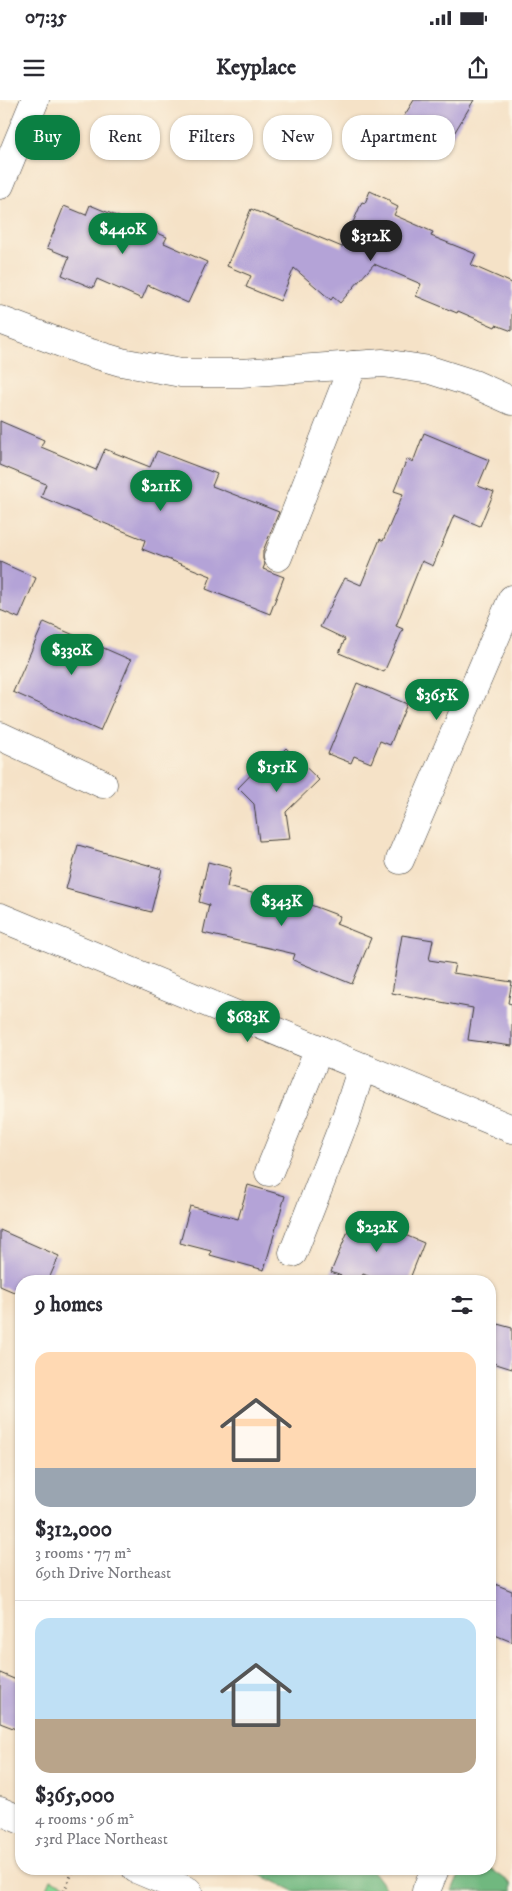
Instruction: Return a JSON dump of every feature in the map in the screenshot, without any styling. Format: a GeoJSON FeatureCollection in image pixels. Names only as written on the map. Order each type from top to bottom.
{"type":"FeatureCollection","features":[{"type":"Feature","properties":{"kind":"street"},"geometry":{"type":"LineString","coordinates":[[0,185],[36,100]]}},
{"type":"Feature","properties":{"kind":"street"},"geometry":{"type":"LineString","coordinates":[[0,320],[77,350],[121,362],[181,373],[241,373],[383,363],[430,370],[474,384],[512,401]]}},
{"type":"Feature","properties":{"kind":"street"},"geometry":{"type":"LineString","coordinates":[[278,557],[353,365]]}},
{"type":"Feature","properties":{"kind":"street"},"geometry":{"type":"LineString","coordinates":[[400,860],[512,599]]}},
{"type":"Feature","properties":{"kind":"street"},"geometry":{"type":"LineString","coordinates":[[0,736],[103,784]]}},
{"type":"Feature","properties":{"kind":"street"},"geometry":{"type":"LineString","coordinates":[[0,917],[512,1129]]}},
{"type":"Feature","properties":{"kind":"street"},"geometry":{"type":"LineString","coordinates":[[269,1172],[319,1049]]}},
{"type":"Feature","properties":{"kind":"street"},"geometry":{"type":"LineString","coordinates":[[293,1253],[345,1120],[362,1067]]}},
{"type":"Feature","properties":{"kind":"street"},"geometry":{"type":"LineString","coordinates":[[0,1811],[15,1817]]}},
{"type":"Feature","properties":{"kind":"street"},"geometry":{"type":"LineString","coordinates":[[150,1875],[188,1891]]}},
{"type":"Feature","properties":{"kind":"street"},"geometry":{"type":"LineString","coordinates":[[426,1891],[433,1875]]}},
{"type":"Feature","properties":{"kind":"path"},"geometry":{"type":"LineString","coordinates":[[64,1891],[71,1875]]}},
{"type":"Feature","properties":{"kind":"green space"},"geometry":{"type":"Polygon","coordinates":[[[496,1872],[512,1884],[512,1891],[452,1891],[460,1875],[496,1875],[496,1872]]]}},
{"type":"Feature","properties":{"kind":"green space"},"geometry":{"type":"Polygon","coordinates":[[[260,1875],[376,1875],[387,1890],[387,1891],[294,1891],[260,1875]]]}},
{"type":"Feature","properties":{"kind":"green space"},"geometry":{"type":"Polygon","coordinates":[[[51,1879],[80,1891],[46,1891],[51,1879]]]}},
{"type":"Feature","properties":{"kind":"building"},"geometry":{"type":"Polygon","coordinates":[[[414,100],[474,100],[455,132],[455,115],[405,115],[414,100]]]}},
{"type":"Feature","properties":{"kind":"building"},"geometry":{"type":"Polygon","coordinates":[[[370,191],[391,201],[390,203],[398,207],[394,215],[433,232],[431,236],[476,254],[471,265],[512,283],[512,331],[496,325],[495,327],[416,296],[421,284],[374,264],[340,303],[333,297],[331,300],[294,268],[280,301],[246,287],[251,276],[227,266],[251,209],[342,247],[362,202],[365,203],[370,191]]]}},
{"type":"Feature","properties":{"kind":"building"},"geometry":{"type":"Polygon","coordinates":[[[90,205],[167,237],[164,243],[207,262],[188,303],[148,285],[142,299],[97,279],[93,288],[62,275],[69,257],[47,248],[64,206],[86,215],[90,205]]]}},
{"type":"Feature","properties":{"kind":"building"},"geometry":{"type":"Polygon","coordinates":[[[0,421],[44,440],[41,447],[96,470],[105,449],[150,467],[157,451],[217,474],[212,486],[279,512],[263,551],[265,564],[263,569],[284,577],[270,614],[206,589],[211,576],[142,549],[145,540],[41,497],[46,484],[0,465],[0,421]]]}},
{"type":"Feature","properties":{"kind":"building"},"geometry":{"type":"Polygon","coordinates":[[[424,433],[489,460],[478,486],[494,492],[480,526],[454,515],[433,566],[422,561],[396,626],[403,629],[384,672],[339,653],[345,639],[320,627],[345,578],[361,585],[380,539],[383,541],[403,494],[394,491],[407,459],[413,462],[424,433]]]}},
{"type":"Feature","properties":{"kind":"building"},"geometry":{"type":"Polygon","coordinates":[[[0,562],[36,578],[19,618],[0,610],[0,562]]]}},
{"type":"Feature","properties":{"kind":"building"},"geometry":{"type":"Polygon","coordinates":[[[44,622],[131,660],[100,731],[13,692],[44,622]]]}},
{"type":"Feature","properties":{"kind":"building"},"geometry":{"type":"Polygon","coordinates":[[[357,683],[407,704],[390,745],[380,741],[371,763],[354,756],[351,763],[328,754],[357,683]]]}},
{"type":"Feature","properties":{"kind":"building"},"geometry":{"type":"Polygon","coordinates":[[[286,748],[319,780],[286,812],[290,839],[259,841],[254,804],[238,788],[269,756],[274,760],[286,748]]]}},
{"type":"Feature","properties":{"kind":"building"},"geometry":{"type":"Polygon","coordinates":[[[78,845],[162,869],[151,912],[66,889],[78,845]]]}},
{"type":"Feature","properties":{"kind":"building"},"geometry":{"type":"Polygon","coordinates":[[[208,862],[231,868],[227,887],[298,904],[300,901],[340,916],[336,924],[371,938],[352,984],[293,960],[295,954],[203,933],[209,905],[199,902],[208,862]]]}},
{"type":"Feature","properties":{"kind":"building"},"geometry":{"type":"Polygon","coordinates":[[[402,935],[433,940],[429,960],[455,964],[453,973],[512,982],[508,1003],[512,1004],[512,1046],[468,1040],[473,1008],[392,993],[402,935]]]}},
{"type":"Feature","properties":{"kind":"building"},"geometry":{"type":"Polygon","coordinates":[[[248,1185],[285,1196],[264,1270],[210,1255],[211,1251],[180,1243],[190,1206],[238,1219],[248,1185]]]}},
{"type":"Feature","properties":{"kind":"building"},"geometry":{"type":"Polygon","coordinates":[[[355,1214],[424,1243],[411,1275],[339,1275],[331,1272],[355,1214]]]}},
{"type":"Feature","properties":{"kind":"building"},"geometry":{"type":"Polygon","coordinates":[[[0,1230],[59,1256],[51,1275],[15,1275],[15,1292],[0,1286],[0,1230]]]}},
{"type":"Feature","properties":{"kind":"building"},"geometry":{"type":"Polygon","coordinates":[[[496,1324],[512,1328],[512,1369],[496,1364],[496,1324]]]}},
{"type":"Feature","properties":{"kind":"building"},"geometry":{"type":"Polygon","coordinates":[[[496,1584],[512,1591],[512,1642],[496,1635],[496,1584]]]}},
{"type":"Feature","properties":{"kind":"building"},"geometry":{"type":"Polygon","coordinates":[[[0,1673],[15,1679],[15,1729],[0,1723],[0,1673]]]}}]}
